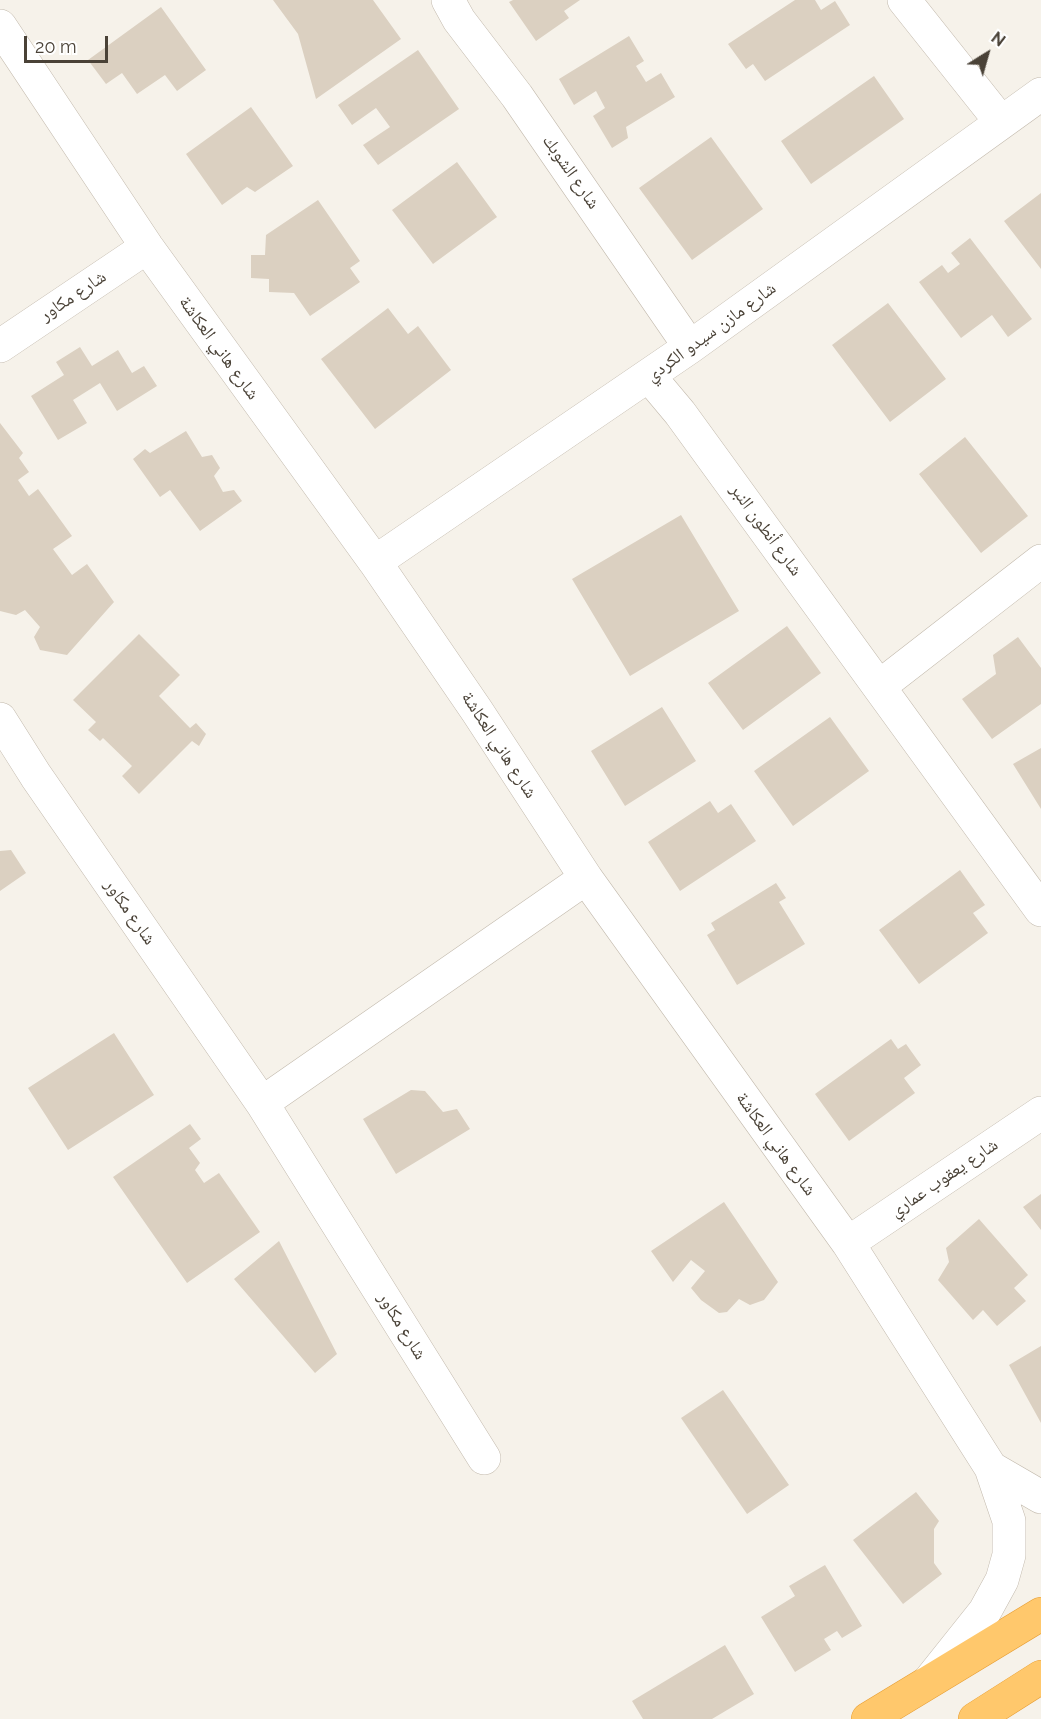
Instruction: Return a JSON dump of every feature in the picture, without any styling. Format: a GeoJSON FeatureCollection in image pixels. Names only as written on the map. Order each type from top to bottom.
{"type":"FeatureCollection","features":[{"type":"Feature","properties":{"kind":"highway"},"geometry":{"type":"LineString","coordinates":[[868,1719],[1041,1614]]}},
{"type":"Feature","properties":{"kind":"highway"},"geometry":{"type":"LineString","coordinates":[[975,1719],[1041,1677]]}},
{"type":"Feature","properties":{"kind":"street","name":"شارع الشوبك"},"geometry":{"type":"LineString","coordinates":[[448,0],[459,20],[517,96],[690,347]]}},
{"type":"Feature","properties":{"kind":"street"},"geometry":{"type":"LineString","coordinates":[[904,0],[1001,122]]}},
{"type":"Feature","properties":{"kind":"street","name":"شارع هاني العكاشة"},"geometry":{"type":"LineString","coordinates":[[0,26],[147,247],[375,562],[477,711],[586,878],[848,1244],[991,1468],[1009,1521],[1009,1555],[1002,1580],[985,1611],[927,1684]]}},
{"type":"Feature","properties":{"kind":"street","name":"شارع مازن سيدو الكردي"},"geometry":{"type":"LineString","coordinates":[[375,562],[649,376],[1041,94]]}},
{"type":"Feature","properties":{"kind":"street","name":"شارع مكاور"},"geometry":{"type":"LineString","coordinates":[[0,346],[147,247]]}},
{"type":"Feature","properties":{"kind":"street","name":"شارع أنطون النبر"},"geometry":{"type":"LineString","coordinates":[[649,376],[680,413],[1041,910]]}},
{"type":"Feature","properties":{"kind":"street"},"geometry":{"type":"LineString","coordinates":[[880,686],[1041,561]]}},
{"type":"Feature","properties":{"kind":"street","name":"شارع مكاور"},"geometry":{"type":"LineString","coordinates":[[0,719],[36,776],[262,1103],[484,1458]]}},
{"type":"Feature","properties":{"kind":"street"},"geometry":{"type":"LineString","coordinates":[[262,1103],[586,878]]}},
{"type":"Feature","properties":{"kind":"street","name":"شارع يعقوب عماري"},"geometry":{"type":"LineString","coordinates":[[848,1244],[1041,1113]]}},
{"type":"Feature","properties":{"kind":"street","name":"شارع هاني العكاشة"},"geometry":{"type":"LineString","coordinates":[[991,1468],[1041,1497]]}},
{"type":"Feature","properties":{"kind":"building"},"geometry":{"type":"Polygon","coordinates":[[[273,0],[373,0],[401,39],[316,99],[298,34],[273,0]]]}},
{"type":"Feature","properties":{"kind":"building"},"geometry":{"type":"Polygon","coordinates":[[[513,0],[580,0],[564,11],[569,18],[536,41],[509,2],[513,0]]]}},
{"type":"Feature","properties":{"kind":"building"},"geometry":{"type":"Polygon","coordinates":[[[795,0],[815,0],[821,10],[835,1],[850,25],[765,81],[753,64],[746,69],[728,44],[795,0]]]}},
{"type":"Feature","properties":{"kind":"building"},"geometry":{"type":"Polygon","coordinates":[[[161,7],[206,70],[177,91],[165,75],[137,94],[122,73],[106,84],[88,60],[161,7]]]}},
{"type":"Feature","properties":{"kind":"building"},"geometry":{"type":"Polygon","coordinates":[[[629,36],[644,61],[636,66],[646,82],[661,73],[675,97],[626,127],[628,138],[612,148],[593,116],[605,108],[596,91],[574,105],[559,79],[629,36]]]}},
{"type":"Feature","properties":{"kind":"building"},"geometry":{"type":"Polygon","coordinates":[[[418,50],[459,109],[378,165],[363,145],[390,127],[376,108],[352,125],[338,105],[418,50]]]}},
{"type":"Feature","properties":{"kind":"building"},"geometry":{"type":"Polygon","coordinates":[[[874,76],[904,119],[811,184],[781,141],[874,76]]]}},
{"type":"Feature","properties":{"kind":"building"},"geometry":{"type":"Polygon","coordinates":[[[251,107],[293,166],[255,192],[247,187],[222,205],[186,154],[251,107]]]}},
{"type":"Feature","properties":{"kind":"building"},"geometry":{"type":"Polygon","coordinates":[[[711,137],[763,209],[692,260],[639,188],[711,137]]]}},
{"type":"Feature","properties":{"kind":"building"},"geometry":{"type":"Polygon","coordinates":[[[457,162],[497,217],[433,264],[392,210],[457,162]]]}},
{"type":"Feature","properties":{"kind":"building"},"geometry":{"type":"Polygon","coordinates":[[[1041,193],[1041,269],[1004,221],[1041,193]]]}},
{"type":"Feature","properties":{"kind":"building"},"geometry":{"type":"Polygon","coordinates":[[[318,200],[360,261],[350,268],[360,282],[310,316],[294,293],[269,292],[269,279],[251,278],[251,255],[265,255],[266,235],[318,200]]]}},
{"type":"Feature","properties":{"kind":"building"},"geometry":{"type":"Polygon","coordinates":[[[970,238],[1032,319],[1008,337],[992,315],[961,338],[919,282],[942,265],[948,273],[960,264],[951,253],[970,238]]]}},
{"type":"Feature","properties":{"kind":"building"},"geometry":{"type":"Polygon","coordinates":[[[888,303],[946,379],[890,422],[832,345],[888,303]]]}},
{"type":"Feature","properties":{"kind":"building"},"geometry":{"type":"Polygon","coordinates":[[[388,308],[408,334],[418,326],[451,370],[375,429],[321,359],[388,308]]]}},
{"type":"Feature","properties":{"kind":"building"},"geometry":{"type":"Polygon","coordinates":[[[80,347],[92,366],[118,350],[132,373],[144,366],[157,386],[117,411],[100,383],[73,400],[87,423],[58,440],[31,396],[64,375],[56,362],[80,347]]]}},
{"type":"Feature","properties":{"kind":"building"},"geometry":{"type":"Polygon","coordinates":[[[0,423],[23,453],[19,458],[29,472],[18,480],[29,496],[38,489],[72,536],[53,549],[72,575],[87,564],[114,602],[67,655],[40,650],[34,637],[40,627],[25,610],[16,615],[0,611],[0,423]]]}},
{"type":"Feature","properties":{"kind":"building"},"geometry":{"type":"Polygon","coordinates":[[[186,431],[202,457],[212,455],[220,468],[214,476],[223,492],[234,490],[242,501],[200,531],[170,490],[160,497],[133,459],[145,449],[150,453],[186,431]]]}},
{"type":"Feature","properties":{"kind":"building"},"geometry":{"type":"Polygon","coordinates":[[[965,437],[1028,516],[981,553],[919,474],[965,437]]]}},
{"type":"Feature","properties":{"kind":"building"},"geometry":{"type":"Polygon","coordinates":[[[681,515],[739,611],[630,676],[572,579],[681,515]]]}},
{"type":"Feature","properties":{"kind":"building"},"geometry":{"type":"Polygon","coordinates":[[[787,626],[821,673],[743,730],[708,683],[787,626]]]}},
{"type":"Feature","properties":{"kind":"building"},"geometry":{"type":"Polygon","coordinates":[[[139,634],[180,675],[159,696],[190,728],[196,723],[206,734],[199,746],[192,741],[139,794],[122,776],[132,766],[103,738],[100,741],[88,730],[96,722],[73,700],[139,634]]]}},
{"type":"Feature","properties":{"kind":"building"},"geometry":{"type":"Polygon","coordinates":[[[1018,637],[1041,668],[1041,704],[992,739],[962,699],[996,674],[993,655],[1018,637]]]}},
{"type":"Feature","properties":{"kind":"building"},"geometry":{"type":"Polygon","coordinates":[[[662,707],[696,761],[625,806],[591,751],[662,707]]]}},
{"type":"Feature","properties":{"kind":"building"},"geometry":{"type":"Polygon","coordinates":[[[830,717],[869,771],[793,826],[754,771],[830,717]]]}},
{"type":"Feature","properties":{"kind":"building"},"geometry":{"type":"Polygon","coordinates":[[[1041,748],[1041,809],[1013,764],[1041,748]]]}},
{"type":"Feature","properties":{"kind":"building"},"geometry":{"type":"Polygon","coordinates":[[[710,801],[718,813],[731,804],[756,841],[680,891],[648,842],[710,801]]]}},
{"type":"Feature","properties":{"kind":"building"},"geometry":{"type":"Polygon","coordinates":[[[11,850],[26,873],[0,891],[0,851],[11,850]]]}},
{"type":"Feature","properties":{"kind":"building"},"geometry":{"type":"Polygon","coordinates":[[[960,870],[985,905],[973,913],[988,933],[919,984],[879,930],[960,870]]]}},
{"type":"Feature","properties":{"kind":"building"},"geometry":{"type":"Polygon","coordinates":[[[776,883],[786,898],[779,902],[805,944],[737,985],[707,935],[715,930],[711,923],[776,883]]]}},
{"type":"Feature","properties":{"kind":"building"},"geometry":{"type":"Polygon","coordinates":[[[114,1033],[154,1095],[68,1150],[28,1088],[114,1033]]]}},
{"type":"Feature","properties":{"kind":"building"},"geometry":{"type":"Polygon","coordinates":[[[891,1039],[898,1049],[906,1044],[921,1065],[904,1078],[915,1093],[849,1141],[815,1094],[891,1039]]]}},
{"type":"Feature","properties":{"kind":"building"},"geometry":{"type":"Polygon","coordinates":[[[411,1090],[425,1091],[443,1112],[457,1109],[470,1129],[396,1174],[363,1119],[411,1090]]]}},
{"type":"Feature","properties":{"kind":"building"},"geometry":{"type":"Polygon","coordinates":[[[190,1124],[201,1139],[189,1148],[200,1163],[195,1170],[204,1183],[219,1173],[260,1232],[187,1283],[113,1177],[190,1124]]]}},
{"type":"Feature","properties":{"kind":"building"},"geometry":{"type":"Polygon","coordinates":[[[1041,1194],[1041,1230],[1023,1207],[1041,1194]]]}},
{"type":"Feature","properties":{"kind":"building"},"geometry":{"type":"Polygon","coordinates":[[[724,1202],[778,1282],[764,1300],[750,1305],[739,1299],[727,1312],[719,1313],[701,1300],[691,1288],[705,1271],[691,1260],[673,1282],[651,1251],[724,1202]]]}},
{"type":"Feature","properties":{"kind":"building"},"geometry":{"type":"Polygon","coordinates":[[[979,1219],[1028,1275],[1014,1288],[1026,1301],[997,1326],[983,1310],[973,1320],[938,1280],[949,1262],[946,1248],[979,1219]]]}},
{"type":"Feature","properties":{"kind":"building"},"geometry":{"type":"Polygon","coordinates":[[[279,1241],[337,1354],[315,1373],[234,1279],[279,1241]]]}},
{"type":"Feature","properties":{"kind":"building"},"geometry":{"type":"Polygon","coordinates":[[[1041,1346],[1041,1423],[1009,1365],[1041,1346]]]}},
{"type":"Feature","properties":{"kind":"building"},"geometry":{"type":"Polygon","coordinates":[[[723,1390],[789,1485],[747,1514],[681,1418],[723,1390]]]}},
{"type":"Feature","properties":{"kind":"building"},"geometry":{"type":"Polygon","coordinates":[[[916,1492],[939,1521],[934,1529],[934,1563],[942,1574],[903,1604],[853,1540],[916,1492]]]}},
{"type":"Feature","properties":{"kind":"building"},"geometry":{"type":"Polygon","coordinates":[[[825,1565],[862,1626],[842,1638],[837,1631],[824,1639],[831,1650],[795,1672],[761,1617],[795,1596],[789,1586],[825,1565]]]}},
{"type":"Feature","properties":{"kind":"building"},"geometry":{"type":"Polygon","coordinates":[[[725,1645],[754,1694],[712,1719],[643,1719],[632,1701],[725,1645]]]}}]}
